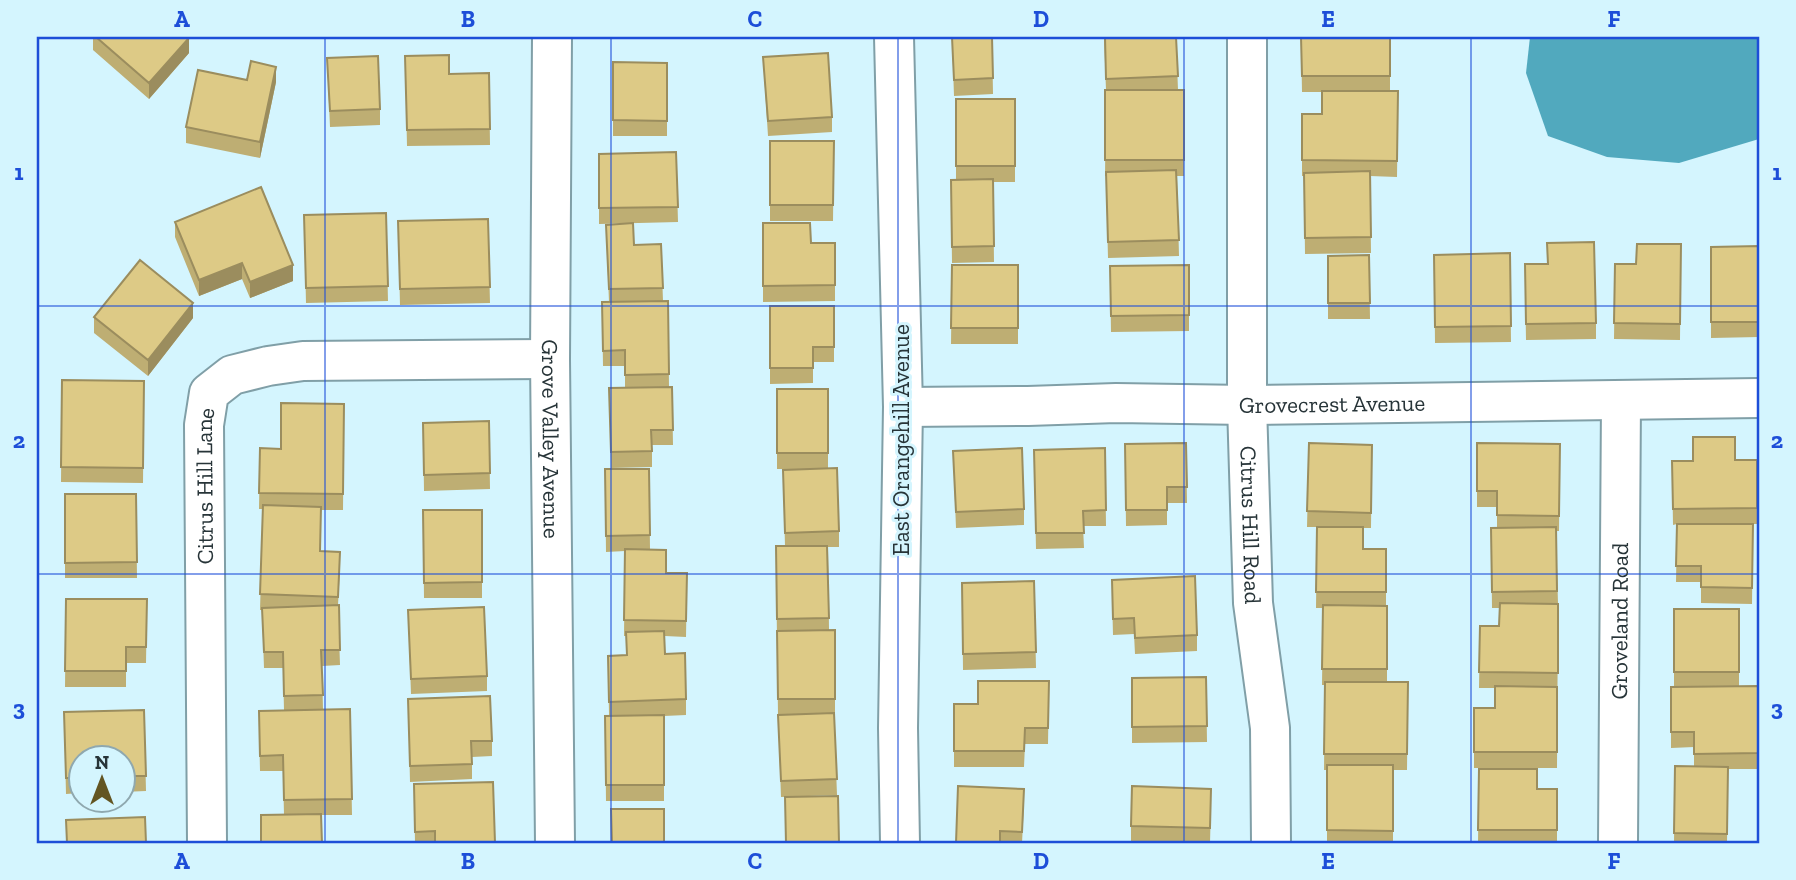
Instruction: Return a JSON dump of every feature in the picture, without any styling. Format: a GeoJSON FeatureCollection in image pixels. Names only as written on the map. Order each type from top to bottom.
{"type":"FeatureCollection","features":[{"type":"Feature","properties":{"kind":"street","name":"Grove Valley Avenue"},"geometry":{"type":"LineString","coordinates":[[552,37],[550,359],[555,843]]}},
{"type":"Feature","properties":{"kind":"street","name":"East Orangehill Avenue"},"geometry":{"type":"LineString","coordinates":[[894,37],[903,407],[898,728],[900,843]]}},
{"type":"Feature","properties":{"kind":"street","name":"Citrus Hill Road"},"geometry":{"type":"LineString","coordinates":[[1247,37],[1247,405],[1254,603],[1270,728],[1271,843]]}},
{"type":"Feature","properties":{"kind":"street","name":"Citrus Hill Lane"},"geometry":{"type":"LineString","coordinates":[[207,843],[204,425],[209,393],[232,375],[268,366],[303,362],[550,359]]}},
{"type":"Feature","properties":{"kind":"street","name":"Grovecrest Avenue"},"geometry":{"type":"LineString","coordinates":[[903,407],[1759,398]]}},
{"type":"Feature","properties":{"kind":"street","name":"Groveland Road"},"geometry":{"type":"LineString","coordinates":[[1618,843],[1621,400]]}},
{"type":"Feature","properties":{"kind":"water"},"geometry":{"type":"Polygon","coordinates":[[[1530,37],[1759,37],[1759,139],[1679,163],[1607,157],[1548,136],[1526,73],[1530,37]]]}},
{"type":"Feature","properties":{"kind":"building"},"geometry":{"type":"Polygon","coordinates":[[[96,37],[188,37],[189,38],[149,83],[96,37]]]}},
{"type":"Feature","properties":{"kind":"building"},"geometry":{"type":"Polygon","coordinates":[[[952,37],[992,37],[993,78],[954,80],[952,37]]]}},
{"type":"Feature","properties":{"kind":"building"},"geometry":{"type":"Polygon","coordinates":[[[1105,37],[1176,37],[1178,76],[1106,79],[1105,37]]]}},
{"type":"Feature","properties":{"kind":"building"},"geometry":{"type":"Polygon","coordinates":[[[1301,37],[1390,37],[1390,76],[1302,76],[1301,37]]]}},
{"type":"Feature","properties":{"kind":"building"},"geometry":{"type":"Polygon","coordinates":[[[828,53],[832,117],[768,121],[763,57],[828,53]]]}},
{"type":"Feature","properties":{"kind":"building"},"geometry":{"type":"Polygon","coordinates":[[[449,55],[449,74],[489,73],[490,129],[407,130],[405,56],[449,55]]]}},
{"type":"Feature","properties":{"kind":"building"},"geometry":{"type":"Polygon","coordinates":[[[378,56],[380,109],[330,111],[327,58],[378,56]]]}},
{"type":"Feature","properties":{"kind":"building"},"geometry":{"type":"Polygon","coordinates":[[[251,61],[276,67],[260,142],[186,127],[198,70],[247,80],[251,61]]]}},
{"type":"Feature","properties":{"kind":"building"},"geometry":{"type":"Polygon","coordinates":[[[613,62],[667,63],[667,121],[613,120],[613,62]]]}},
{"type":"Feature","properties":{"kind":"building"},"geometry":{"type":"Polygon","coordinates":[[[1105,90],[1184,90],[1184,160],[1105,160],[1105,90]]]}},
{"type":"Feature","properties":{"kind":"building"},"geometry":{"type":"Polygon","coordinates":[[[1322,91],[1398,91],[1397,161],[1302,160],[1302,114],[1322,114],[1322,91]]]}},
{"type":"Feature","properties":{"kind":"building"},"geometry":{"type":"Polygon","coordinates":[[[956,99],[1015,99],[1015,166],[956,166],[956,99]]]}},
{"type":"Feature","properties":{"kind":"building"},"geometry":{"type":"Polygon","coordinates":[[[770,141],[834,141],[833,205],[770,205],[770,141]]]}},
{"type":"Feature","properties":{"kind":"building"},"geometry":{"type":"Polygon","coordinates":[[[676,152],[678,207],[599,208],[599,154],[676,152]]]}},
{"type":"Feature","properties":{"kind":"building"},"geometry":{"type":"Polygon","coordinates":[[[1176,170],[1179,240],[1108,242],[1106,172],[1176,170]]]}},
{"type":"Feature","properties":{"kind":"building"},"geometry":{"type":"Polygon","coordinates":[[[1370,171],[1371,237],[1305,238],[1304,173],[1370,171]]]}},
{"type":"Feature","properties":{"kind":"building"},"geometry":{"type":"Polygon","coordinates":[[[993,179],[994,246],[952,247],[951,180],[993,179]]]}},
{"type":"Feature","properties":{"kind":"building"},"geometry":{"type":"Polygon","coordinates":[[[261,187],[293,265],[250,282],[242,263],[199,280],[175,222],[261,187]]]}},
{"type":"Feature","properties":{"kind":"building"},"geometry":{"type":"Polygon","coordinates":[[[386,213],[388,286],[306,288],[304,215],[386,213]]]}},
{"type":"Feature","properties":{"kind":"building"},"geometry":{"type":"Polygon","coordinates":[[[488,219],[490,287],[400,289],[398,221],[488,219]]]}},
{"type":"Feature","properties":{"kind":"building"},"geometry":{"type":"Polygon","coordinates":[[[633,223],[634,245],[661,244],[663,288],[609,289],[606,225],[633,223]]]}},
{"type":"Feature","properties":{"kind":"building"},"geometry":{"type":"Polygon","coordinates":[[[763,223],[810,223],[811,243],[835,243],[835,285],[763,286],[763,223]]]}},
{"type":"Feature","properties":{"kind":"building"},"geometry":{"type":"Polygon","coordinates":[[[1594,242],[1596,323],[1526,324],[1525,264],[1548,264],[1547,243],[1594,242]]]}},
{"type":"Feature","properties":{"kind":"building"},"geometry":{"type":"Polygon","coordinates":[[[1637,244],[1681,244],[1680,324],[1614,323],[1615,264],[1636,264],[1637,244]]]}},
{"type":"Feature","properties":{"kind":"building"},"geometry":{"type":"Polygon","coordinates":[[[1759,246],[1759,322],[1711,322],[1711,247],[1759,246]]]}},
{"type":"Feature","properties":{"kind":"building"},"geometry":{"type":"Polygon","coordinates":[[[1510,253],[1511,326],[1435,327],[1434,255],[1510,253]]]}},
{"type":"Feature","properties":{"kind":"building"},"geometry":{"type":"Polygon","coordinates":[[[1369,255],[1370,303],[1328,303],[1328,256],[1369,255]]]}},
{"type":"Feature","properties":{"kind":"building"},"geometry":{"type":"Polygon","coordinates":[[[140,260],[193,303],[148,360],[94,317],[140,260]]]}},
{"type":"Feature","properties":{"kind":"building"},"geometry":{"type":"Polygon","coordinates":[[[952,265],[1018,265],[1018,328],[951,328],[952,265]]]}},
{"type":"Feature","properties":{"kind":"building"},"geometry":{"type":"Polygon","coordinates":[[[1189,265],[1189,315],[1111,316],[1110,266],[1189,265]]]}},
{"type":"Feature","properties":{"kind":"building"},"geometry":{"type":"Polygon","coordinates":[[[668,301],[669,374],[625,375],[625,350],[603,351],[602,302],[668,301]]]}},
{"type":"Feature","properties":{"kind":"building"},"geometry":{"type":"Polygon","coordinates":[[[770,306],[834,306],[834,347],[813,347],[813,368],[770,368],[770,306]]]}},
{"type":"Feature","properties":{"kind":"building"},"geometry":{"type":"Polygon","coordinates":[[[62,380],[144,381],[143,468],[61,467],[62,380]]]}},
{"type":"Feature","properties":{"kind":"building"},"geometry":{"type":"Polygon","coordinates":[[[672,387],[673,430],[651,430],[652,451],[611,452],[609,388],[672,387]]]}},
{"type":"Feature","properties":{"kind":"building"},"geometry":{"type":"Polygon","coordinates":[[[777,389],[828,389],[828,453],[777,453],[777,389]]]}},
{"type":"Feature","properties":{"kind":"building"},"geometry":{"type":"Polygon","coordinates":[[[281,403],[344,404],[343,494],[259,493],[260,448],[281,449],[281,403]]]}},
{"type":"Feature","properties":{"kind":"building"},"geometry":{"type":"Polygon","coordinates":[[[489,421],[490,473],[424,475],[423,423],[489,421]]]}},
{"type":"Feature","properties":{"kind":"building"},"geometry":{"type":"Polygon","coordinates":[[[1693,437],[1735,437],[1735,460],[1757,460],[1757,508],[1673,509],[1672,461],[1693,461],[1693,437]]]}},
{"type":"Feature","properties":{"kind":"building"},"geometry":{"type":"Polygon","coordinates":[[[1186,443],[1187,487],[1167,487],[1167,510],[1126,510],[1125,444],[1186,443]]]}},
{"type":"Feature","properties":{"kind":"building"},"geometry":{"type":"Polygon","coordinates":[[[1309,443],[1372,445],[1371,513],[1307,511],[1309,443]]]}},
{"type":"Feature","properties":{"kind":"building"},"geometry":{"type":"Polygon","coordinates":[[[1477,443],[1560,444],[1559,516],[1497,515],[1497,491],[1477,491],[1477,443]]]}},
{"type":"Feature","properties":{"kind":"building"},"geometry":{"type":"Polygon","coordinates":[[[1022,448],[1024,509],[956,512],[953,451],[1022,448]]]}},
{"type":"Feature","properties":{"kind":"building"},"geometry":{"type":"Polygon","coordinates":[[[1105,448],[1106,510],[1083,511],[1084,533],[1036,533],[1034,450],[1105,448]]]}},
{"type":"Feature","properties":{"kind":"building"},"geometry":{"type":"Polygon","coordinates":[[[837,468],[839,531],[785,533],[783,470],[837,468]]]}},
{"type":"Feature","properties":{"kind":"building"},"geometry":{"type":"Polygon","coordinates":[[[605,469],[649,469],[650,535],[606,536],[605,469]]]}},
{"type":"Feature","properties":{"kind":"building"},"geometry":{"type":"Polygon","coordinates":[[[65,494],[136,494],[137,562],[65,563],[65,494]]]}},
{"type":"Feature","properties":{"kind":"building"},"geometry":{"type":"Polygon","coordinates":[[[263,505],[321,507],[320,551],[340,552],[338,597],[260,594],[263,505]]]}},
{"type":"Feature","properties":{"kind":"building"},"geometry":{"type":"Polygon","coordinates":[[[423,510],[482,510],[482,582],[424,583],[423,510]]]}},
{"type":"Feature","properties":{"kind":"building"},"geometry":{"type":"Polygon","coordinates":[[[1677,524],[1753,524],[1752,588],[1701,587],[1701,566],[1676,566],[1677,524]]]}},
{"type":"Feature","properties":{"kind":"building"},"geometry":{"type":"Polygon","coordinates":[[[1317,527],[1363,527],[1363,549],[1386,549],[1386,592],[1316,592],[1317,527]]]}},
{"type":"Feature","properties":{"kind":"building"},"geometry":{"type":"Polygon","coordinates":[[[1556,527],[1557,591],[1492,592],[1491,528],[1556,527]]]}},
{"type":"Feature","properties":{"kind":"building"},"geometry":{"type":"Polygon","coordinates":[[[776,546],[827,546],[829,618],[777,619],[776,546]]]}},
{"type":"Feature","properties":{"kind":"building"},"geometry":{"type":"Polygon","coordinates":[[[625,549],[666,550],[666,573],[687,573],[686,621],[624,620],[625,549]]]}},
{"type":"Feature","properties":{"kind":"building"},"geometry":{"type":"Polygon","coordinates":[[[1195,576],[1197,635],[1135,638],[1134,618],[1113,619],[1112,580],[1195,576]]]}},
{"type":"Feature","properties":{"kind":"building"},"geometry":{"type":"Polygon","coordinates":[[[1034,581],[1036,652],[963,654],[962,583],[1034,581]]]}},
{"type":"Feature","properties":{"kind":"building"},"geometry":{"type":"Polygon","coordinates":[[[66,599],[147,599],[146,647],[126,647],[126,671],[65,671],[66,599]]]}},
{"type":"Feature","properties":{"kind":"building"},"geometry":{"type":"Polygon","coordinates":[[[1500,603],[1558,604],[1558,673],[1479,672],[1480,626],[1499,626],[1500,603]]]}},
{"type":"Feature","properties":{"kind":"building"},"geometry":{"type":"Polygon","coordinates":[[[339,605],[340,650],[321,650],[323,695],[284,696],[283,652],[264,652],[262,608],[339,605]]]}},
{"type":"Feature","properties":{"kind":"building"},"geometry":{"type":"Polygon","coordinates":[[[1323,605],[1387,606],[1387,669],[1322,669],[1323,605]]]}},
{"type":"Feature","properties":{"kind":"building"},"geometry":{"type":"Polygon","coordinates":[[[484,607],[487,676],[411,679],[408,610],[484,607]]]}},
{"type":"Feature","properties":{"kind":"building"},"geometry":{"type":"Polygon","coordinates":[[[1674,609],[1739,609],[1739,672],[1674,672],[1674,609]]]}},
{"type":"Feature","properties":{"kind":"building"},"geometry":{"type":"Polygon","coordinates":[[[835,630],[835,699],[778,699],[777,631],[835,630]]]}},
{"type":"Feature","properties":{"kind":"building"},"geometry":{"type":"Polygon","coordinates":[[[664,631],[665,654],[685,653],[686,699],[609,702],[608,656],[627,655],[626,632],[664,631]]]}},
{"type":"Feature","properties":{"kind":"building"},"geometry":{"type":"Polygon","coordinates":[[[1206,677],[1207,726],[1132,727],[1132,678],[1206,677]]]}},
{"type":"Feature","properties":{"kind":"building"},"geometry":{"type":"Polygon","coordinates":[[[978,681],[1049,681],[1048,728],[1025,728],[1024,751],[954,751],[954,704],[978,704],[978,681]]]}},
{"type":"Feature","properties":{"kind":"building"},"geometry":{"type":"Polygon","coordinates":[[[1325,682],[1408,682],[1407,754],[1324,754],[1325,682]]]}},
{"type":"Feature","properties":{"kind":"building"},"geometry":{"type":"Polygon","coordinates":[[[1495,686],[1557,687],[1557,752],[1474,752],[1474,708],[1495,708],[1495,686]]]}},
{"type":"Feature","properties":{"kind":"building"},"geometry":{"type":"Polygon","coordinates":[[[1759,686],[1759,753],[1694,754],[1694,732],[1671,732],[1671,687],[1759,686]]]}},
{"type":"Feature","properties":{"kind":"building"},"geometry":{"type":"Polygon","coordinates":[[[490,696],[492,741],[471,741],[472,764],[410,766],[408,699],[490,696]]]}},
{"type":"Feature","properties":{"kind":"building"},"geometry":{"type":"Polygon","coordinates":[[[350,709],[352,799],[284,800],[283,755],[260,756],[259,711],[350,709]]]}},
{"type":"Feature","properties":{"kind":"building"},"geometry":{"type":"Polygon","coordinates":[[[144,710],[146,776],[136,776],[136,744],[66,744],[66,778],[64,712],[144,710]]]}},
{"type":"Feature","properties":{"kind":"building"},"geometry":{"type":"Polygon","coordinates":[[[834,713],[837,779],[781,781],[778,715],[834,713]]]}},
{"type":"Feature","properties":{"kind":"building"},"geometry":{"type":"Polygon","coordinates":[[[664,715],[664,785],[606,785],[605,716],[664,715]]]}},
{"type":"Feature","properties":{"kind":"building"},"geometry":{"type":"Polygon","coordinates":[[[1327,765],[1393,765],[1393,831],[1327,830],[1327,765]]]}},
{"type":"Feature","properties":{"kind":"building"},"geometry":{"type":"Polygon","coordinates":[[[1675,766],[1728,767],[1727,834],[1674,833],[1675,766]]]}},
{"type":"Feature","properties":{"kind":"building"},"geometry":{"type":"Polygon","coordinates":[[[1479,769],[1537,769],[1537,789],[1557,789],[1557,830],[1478,830],[1479,769]]]}},
{"type":"Feature","properties":{"kind":"building"},"geometry":{"type":"Polygon","coordinates":[[[493,782],[495,843],[435,843],[435,831],[415,832],[414,784],[493,782]]]}},
{"type":"Feature","properties":{"kind":"building"},"geometry":{"type":"Polygon","coordinates":[[[958,786],[1024,789],[1022,832],[1000,831],[1000,843],[956,843],[958,786]]]}},
{"type":"Feature","properties":{"kind":"building"},"geometry":{"type":"Polygon","coordinates":[[[1132,786],[1211,789],[1210,828],[1131,826],[1132,786]]]}},
{"type":"Feature","properties":{"kind":"building"},"geometry":{"type":"Polygon","coordinates":[[[838,796],[839,843],[786,843],[785,797],[838,796]]]}},
{"type":"Feature","properties":{"kind":"building"},"geometry":{"type":"Polygon","coordinates":[[[611,809],[664,809],[664,843],[612,843],[611,809]]]}},
{"type":"Feature","properties":{"kind":"building"},"geometry":{"type":"Polygon","coordinates":[[[321,814],[322,843],[261,843],[261,815],[321,814]]]}},
{"type":"Feature","properties":{"kind":"building"},"geometry":{"type":"Polygon","coordinates":[[[145,817],[146,843],[67,843],[66,820],[145,817]]]}}]}
